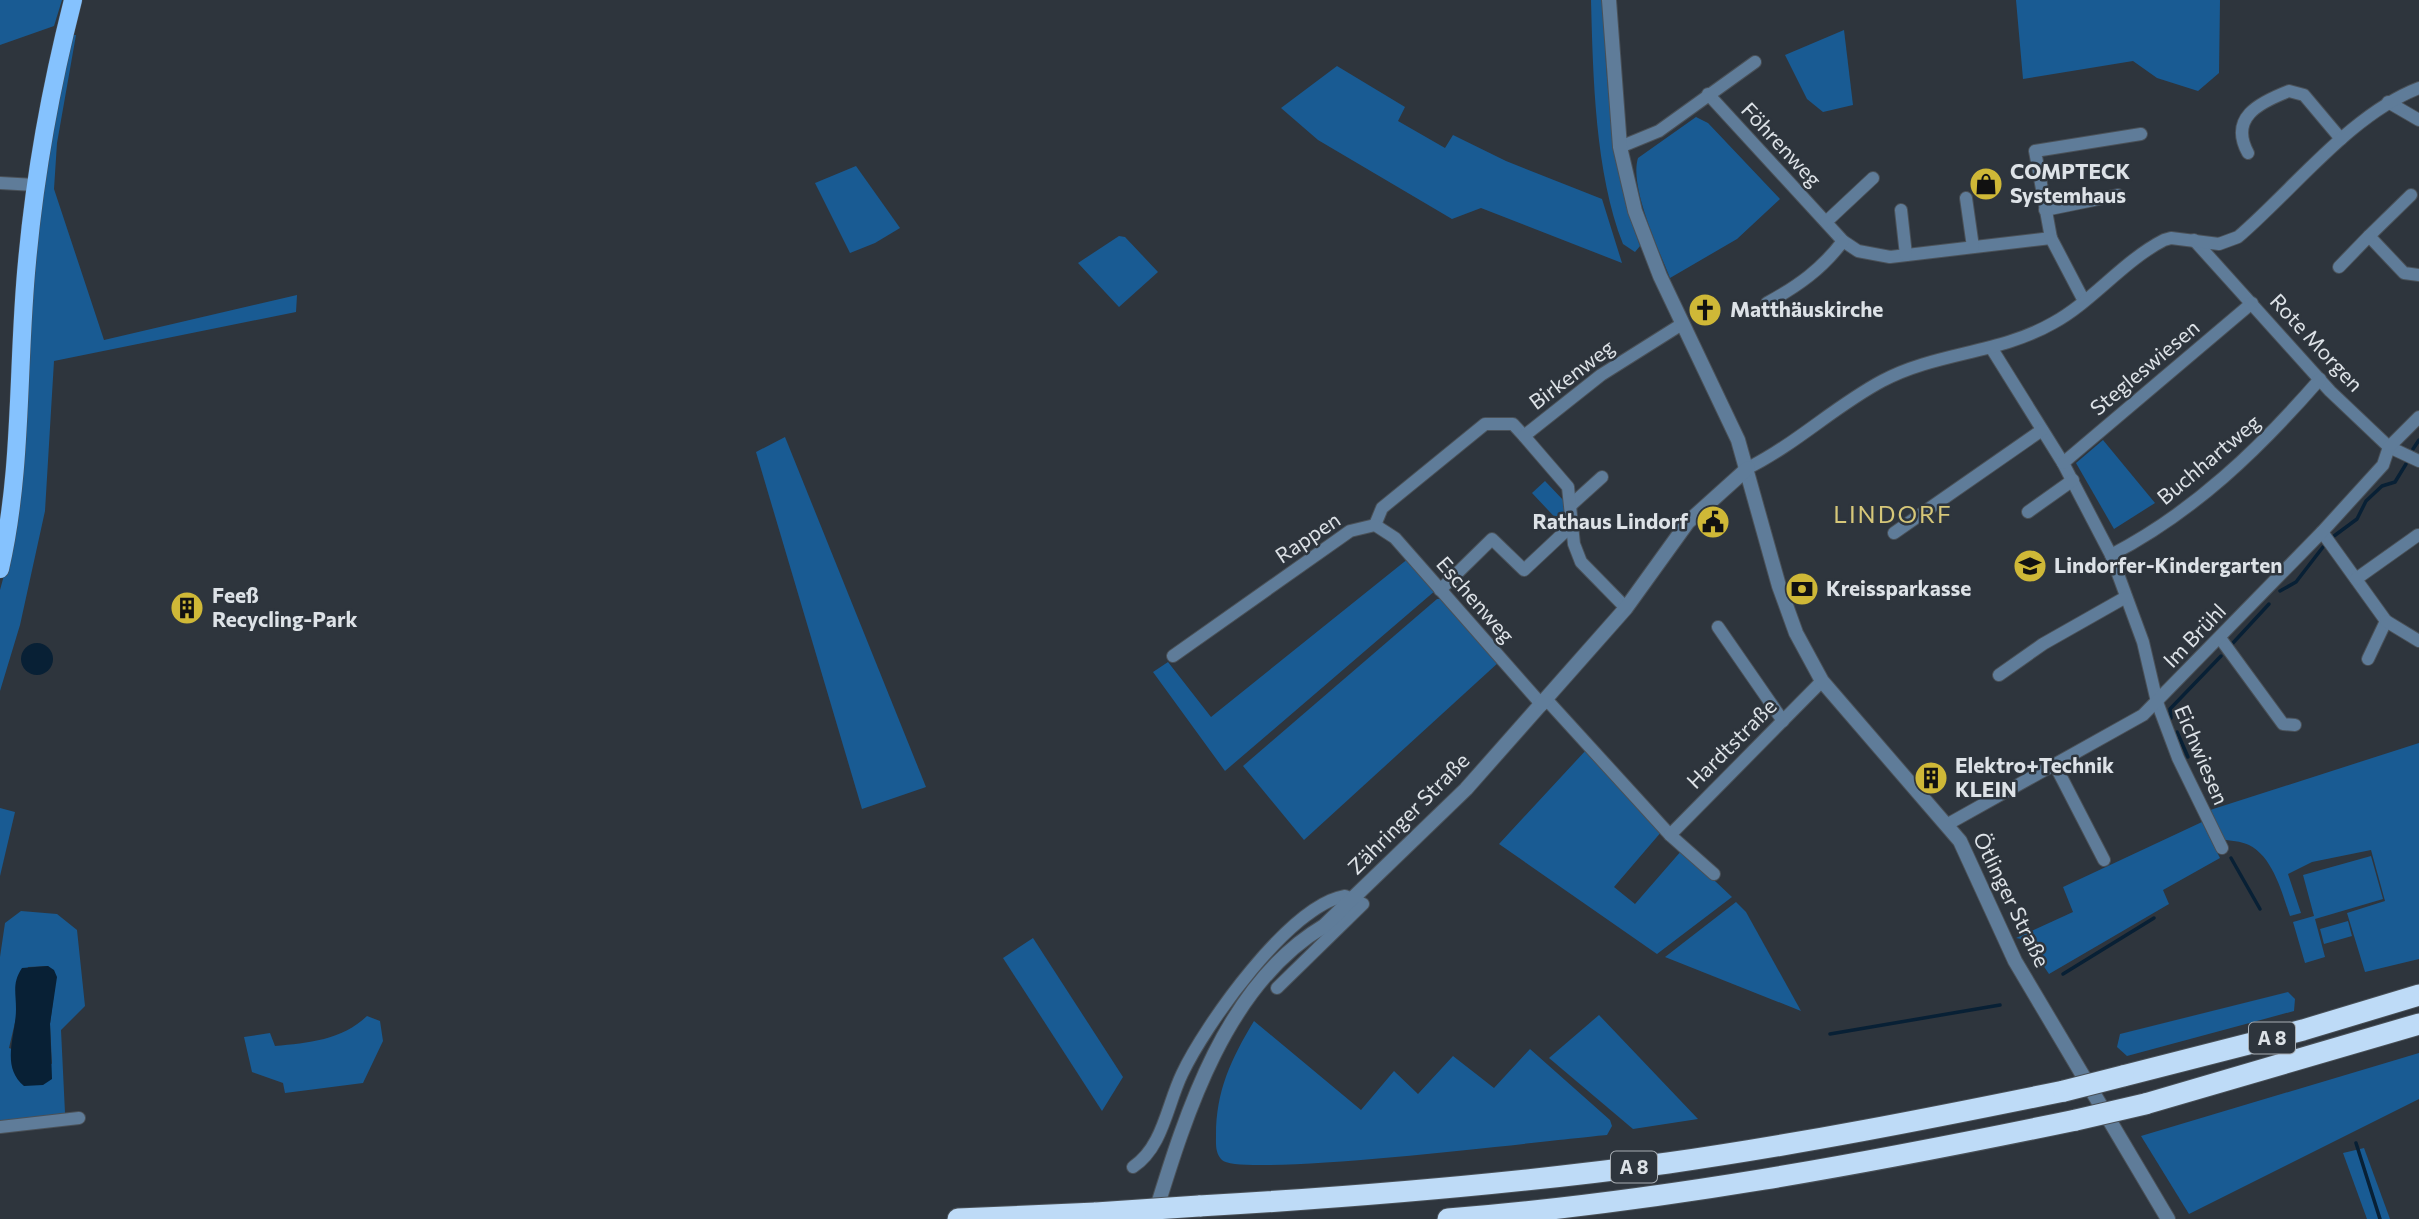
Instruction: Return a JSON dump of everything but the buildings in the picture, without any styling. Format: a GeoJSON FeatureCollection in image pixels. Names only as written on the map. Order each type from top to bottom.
{"type":"FeatureCollection","features":[{"type":"Feature","properties":{"kind":"highway","name":"A 8"},"geometry":{"type":"LineString","coordinates":[[958,1219],[1096,1213],[1390,1193],[1635,1167],[1814,1140],[2064,1091],[2303,1030],[2419,995]]}},
{"type":"Feature","properties":{"kind":"highway","name":"A 8"},"geometry":{"type":"LineString","coordinates":[[1448,1219],[1582,1206],[1710,1189],[2076,1120],[2145,1104],[2419,1024]]}},
{"type":"Feature","properties":{"kind":"main road"},"geometry":{"type":"LineString","coordinates":[[0,569],[10,510],[27,263],[36,185],[73,0]]}},
{"type":"Feature","properties":{"kind":"street","name":"Ötlinger Straße"},"geometry":{"type":"LineString","coordinates":[[1609,0],[1613,87],[1620,147],[1635,211],[1682,324],[1738,440],[1779,586],[1796,633],[1822,681],[1948,824],[1974,866],[2015,961],[2168,1219]]}},
{"type":"Feature","properties":{"kind":"street"},"geometry":{"type":"LineString","coordinates":[[1620,147],[1659,131],[1755,62]]}},
{"type":"Feature","properties":{"kind":"street"},"geometry":{"type":"LineString","coordinates":[[1748,468],[1788,446],[1881,381],[1936,360],[1992,349],[2032,335],[2057,322],[2154,245],[2171,238],[2219,244],[2238,237],[2341,139],[2388,102],[2419,88]]}},
{"type":"Feature","properties":{"kind":"street"},"geometry":{"type":"LineString","coordinates":[[2248,153],[2240,138],[2242,123],[2250,113],[2289,91],[2304,95],[2341,139]]}},
{"type":"Feature","properties":{"kind":"street","name":"Föhrenweg"},"geometry":{"type":"LineString","coordinates":[[1708,94],[1843,241],[1875,256],[1906,255],[2051,238]]}},
{"type":"Feature","properties":{"kind":"street"},"geometry":{"type":"LineString","coordinates":[[2388,102],[2419,120]]}},
{"type":"Feature","properties":{"kind":"street"},"geometry":{"type":"LineString","coordinates":[[2084,301],[2051,238],[2035,151],[2141,134]]}},
{"type":"Feature","properties":{"kind":"street"},"geometry":{"type":"LineString","coordinates":[[1826,222],[1872,178]]}},
{"type":"Feature","properties":{"kind":"street"},"geometry":{"type":"LineString","coordinates":[[0,183],[36,185]]}},
{"type":"Feature","properties":{"kind":"street"},"geometry":{"type":"LineString","coordinates":[[2045,210],[2118,195]]}},
{"type":"Feature","properties":{"kind":"street"},"geometry":{"type":"LineString","coordinates":[[2339,267],[2411,195]]}},
{"type":"Feature","properties":{"kind":"street"},"geometry":{"type":"LineString","coordinates":[[1966,198],[1973,247]]}},
{"type":"Feature","properties":{"kind":"street"},"geometry":{"type":"LineString","coordinates":[[1901,210],[1906,255]]}},
{"type":"Feature","properties":{"kind":"street"},"geometry":{"type":"LineString","coordinates":[[2370,236],[2404,273],[2419,275]]}},
{"type":"Feature","properties":{"kind":"street","name":"Rote Morgen"},"geometry":{"type":"LineString","coordinates":[[2194,240],[2320,379],[2389,447],[2419,461]]}},
{"type":"Feature","properties":{"kind":"street"},"geometry":{"type":"LineString","coordinates":[[1767,303],[1801,284],[1828,261],[1843,241]]}},
{"type":"Feature","properties":{"kind":"street","name":"Stegleswiesen"},"geometry":{"type":"LineString","coordinates":[[2063,463],[2252,303]]}},
{"type":"Feature","properties":{"kind":"street","name":"Birkenweg"},"geometry":{"type":"LineString","coordinates":[[1626,608],[1581,562],[1574,544],[1568,486],[1524,436],[1601,375],[1682,324]]}},
{"type":"Feature","properties":{"kind":"street","name":"Eichwiesen"},"geometry":{"type":"LineString","coordinates":[[1992,349],[2073,480],[2111,555],[2143,642],[2157,702],[2178,758],[2222,848]]}},
{"type":"Feature","properties":{"kind":"street","name":"Buchhartweg"},"geometry":{"type":"LineString","coordinates":[[2111,555],[2165,522],[2214,486],[2250,455],[2320,379]]}},
{"type":"Feature","properties":{"kind":"street","name":"Im Brühl"},"geometry":{"type":"LineString","coordinates":[[1948,824],[2143,715],[2322,532],[2383,465],[2389,447],[2419,417]]}},
{"type":"Feature","properties":{"kind":"street","name":"Rappen"},"geometry":{"type":"LineString","coordinates":[[1173,656],[1350,531],[1375,525],[1382,508],[1485,424],[1513,424],[1524,436]]}},
{"type":"Feature","properties":{"kind":"street"},"geometry":{"type":"LineString","coordinates":[[1894,533],[2042,430]]}},
{"type":"Feature","properties":{"kind":"street","name":"Zähringer Straße"},"geometry":{"type":"LineString","coordinates":[[1153,1219],[1181,1128],[1213,1052],[1242,1009],[1285,958],[1437,820],[1626,608],[1688,522],[1748,468]]}},
{"type":"Feature","properties":{"kind":"street"},"geometry":{"type":"LineString","coordinates":[[1571,505],[1602,477]]}},
{"type":"Feature","properties":{"kind":"street"},"geometry":{"type":"LineString","coordinates":[[2028,512],[2073,480]]}},
{"type":"Feature","properties":{"kind":"street","name":"Eschenweg"},"geometry":{"type":"LineString","coordinates":[[1375,525],[1395,538],[1544,702]]}},
{"type":"Feature","properties":{"kind":"street"},"geometry":{"type":"LineString","coordinates":[[1440,590],[1492,538],[1524,570],[1572,526]]}},
{"type":"Feature","properties":{"kind":"street"},"geometry":{"type":"LineString","coordinates":[[2322,532],[2386,621],[2419,641]]}},
{"type":"Feature","properties":{"kind":"street"},"geometry":{"type":"LineString","coordinates":[[2356,579],[2418,536]]}},
{"type":"Feature","properties":{"kind":"street"},"geometry":{"type":"LineString","coordinates":[[1999,675],[2043,644],[2126,597]]}},
{"type":"Feature","properties":{"kind":"street"},"geometry":{"type":"LineString","coordinates":[[2368,659],[2386,621]]}},
{"type":"Feature","properties":{"kind":"street"},"geometry":{"type":"LineString","coordinates":[[1718,626],[1783,721]]}},
{"type":"Feature","properties":{"kind":"street"},"geometry":{"type":"LineString","coordinates":[[2220,638],[2283,724],[2295,725]]}},
{"type":"Feature","properties":{"kind":"street","name":"Hardtstraße"},"geometry":{"type":"LineString","coordinates":[[1670,835],[1822,681]]}},
{"type":"Feature","properties":{"kind":"street"},"geometry":{"type":"LineString","coordinates":[[1544,702],[1670,835],[1714,874]]}},
{"type":"Feature","properties":{"kind":"street"},"geometry":{"type":"LineString","coordinates":[[2055,765],[2104,860]]}},
{"type":"Feature","properties":{"kind":"street"},"geometry":{"type":"LineString","coordinates":[[1133,1167],[1152,1150],[1191,1056],[1248,973],[1323,902],[1345,896],[1363,904],[1277,988]]}},
{"type":"Feature","properties":{"kind":"street"},"geometry":{"type":"LineString","coordinates":[[0,1127],[79,1118]]}},
{"type":"Feature","properties":{"kind":"shaded area"},"geometry":{"type":"Polygon","coordinates":[[[0,0],[62,0],[54,26],[0,45],[0,0]]]}},
{"type":"Feature","properties":{"kind":"shaded area"},"geometry":{"type":"Polygon","coordinates":[[[1591,0],[1603,0],[1606,62],[1616,156],[1640,246],[1635,252],[1623,244],[1606,187],[1597,124],[1591,0]]]}},
{"type":"Feature","properties":{"kind":"shaded area"},"geometry":{"type":"Polygon","coordinates":[[[2016,0],[2220,0],[2219,73],[2198,91],[2157,78],[2133,61],[2023,79],[2016,0]]]}},
{"type":"Feature","properties":{"kind":"shaded area"},"geometry":{"type":"Polygon","coordinates":[[[1844,30],[1853,105],[1823,112],[1807,99],[1785,55],[1844,30]]]}},
{"type":"Feature","properties":{"kind":"shaded area"},"geometry":{"type":"Polygon","coordinates":[[[70,35],[76,35],[57,143],[54,189],[104,340],[297,295],[296,312],[54,361],[45,511],[20,625],[0,691],[0,590],[6,568],[42,188],[70,35]]]}},
{"type":"Feature","properties":{"kind":"shaded area"},"geometry":{"type":"Polygon","coordinates":[[[1337,66],[1405,107],[1398,121],[1445,148],[1453,135],[1506,161],[1602,199],[1622,263],[1481,208],[1452,219],[1318,140],[1281,108],[1337,66]]]}},
{"type":"Feature","properties":{"kind":"shaded area"},"geometry":{"type":"Polygon","coordinates":[[[1696,117],[1708,123],[1780,199],[1737,239],[1670,278],[1641,201],[1636,170],[1638,158],[1696,117]]]}},
{"type":"Feature","properties":{"kind":"shaded area"},"geometry":{"type":"Polygon","coordinates":[[[856,166],[900,228],[875,243],[850,253],[815,183],[856,166]]]}},
{"type":"Feature","properties":{"kind":"shaded area"},"geometry":{"type":"Polygon","coordinates":[[[1119,236],[1125,237],[1158,272],[1119,307],[1078,263],[1119,236]]]}},
{"type":"Feature","properties":{"kind":"shaded area"},"geometry":{"type":"Polygon","coordinates":[[[785,437],[926,787],[862,809],[756,452],[785,437]]]}},
{"type":"Feature","properties":{"kind":"shaded area"},"geometry":{"type":"Polygon","coordinates":[[[2103,440],[2155,503],[2114,529],[2076,463],[2103,440]]]}},
{"type":"Feature","properties":{"kind":"shaded area"},"geometry":{"type":"Polygon","coordinates":[[[1545,481],[1565,502],[1568,523],[1564,527],[1532,493],[1545,481]]]}},
{"type":"Feature","properties":{"kind":"shaded area"},"geometry":{"type":"Polygon","coordinates":[[[1409,558],[1436,590],[1225,771],[1153,672],[1168,662],[1211,717],[1409,558]]]}},
{"type":"Feature","properties":{"kind":"shaded area"},"geometry":{"type":"Polygon","coordinates":[[[1437,599],[1444,599],[1499,662],[1304,840],[1243,766],[1437,599]]]}},
{"type":"Feature","properties":{"kind":"shaded area"},"geometry":{"type":"Polygon","coordinates":[[[37,643],[49,647],[53,659],[49,671],[37,675],[25,671],[21,659],[25,647],[37,643]]]}},
{"type":"Feature","properties":{"kind":"shaded area"},"geometry":{"type":"Polygon","coordinates":[[[2419,743],[2419,959],[2365,972],[2347,913],[2385,901],[2371,850],[2312,862],[2288,874],[2301,913],[2290,916],[2276,876],[2264,858],[2249,845],[2221,839],[2207,811],[2419,743]]]}},
{"type":"Feature","properties":{"kind":"shaded area"},"geometry":{"type":"Polygon","coordinates":[[[1587,749],[1662,831],[1614,887],[1635,904],[1682,850],[1732,897],[1657,954],[1499,844],[1587,749]]]}},
{"type":"Feature","properties":{"kind":"shaded area"},"geometry":{"type":"Polygon","coordinates":[[[0,808],[15,812],[0,876],[0,808]]]}},
{"type":"Feature","properties":{"kind":"shaded area"},"geometry":{"type":"Polygon","coordinates":[[[2202,822],[2220,858],[2163,890],[2169,904],[2049,974],[2026,940],[2016,938],[2073,912],[2063,887],[2202,822]]]}},
{"type":"Feature","properties":{"kind":"shaded area"},"geometry":{"type":"Polygon","coordinates":[[[2371,856],[2383,899],[2315,919],[2325,957],[2305,963],[2293,922],[2314,916],[2303,875],[2371,856]]]}},
{"type":"Feature","properties":{"kind":"shaded area"},"geometry":{"type":"Polygon","coordinates":[[[1736,902],[1746,912],[1801,1011],[1665,957],[1736,902]]]}},
{"type":"Feature","properties":{"kind":"shaded area"},"geometry":{"type":"Polygon","coordinates":[[[21,911],[57,914],[77,930],[85,1006],[61,1030],[65,1113],[0,1122],[0,957],[5,923],[21,911]],[[48,966],[28,967],[9,1048],[52,1064],[50,1024],[56,977],[48,966]]]}},
{"type":"Feature","properties":{"kind":"shaded area"},"geometry":{"type":"Polygon","coordinates":[[[2348,921],[2352,936],[2324,944],[2320,929],[2348,921]]]}},
{"type":"Feature","properties":{"kind":"shaded area"},"geometry":{"type":"Polygon","coordinates":[[[1033,938],[1123,1077],[1102,1111],[1003,958],[1033,938]]]}},
{"type":"Feature","properties":{"kind":"shaded area"},"geometry":{"type":"Polygon","coordinates":[[[48,966],[54,970],[57,977],[50,1024],[52,1079],[43,1085],[24,1086],[17,1078],[11,1060],[16,983],[22,968],[48,966]]]}},
{"type":"Feature","properties":{"kind":"shaded area"},"geometry":{"type":"Polygon","coordinates":[[[2288,992],[2295,999],[2294,1011],[2127,1056],[2117,1047],[2120,1034],[2288,992]]]}},
{"type":"Feature","properties":{"kind":"shaded area"},"geometry":{"type":"Polygon","coordinates":[[[1599,1015],[1698,1119],[1633,1129],[1549,1058],[1599,1015]]]}},
{"type":"Feature","properties":{"kind":"shaded area"},"geometry":{"type":"Polygon","coordinates":[[[367,1016],[380,1021],[383,1041],[363,1083],[285,1093],[283,1083],[252,1072],[244,1037],[270,1033],[275,1046],[312,1042],[347,1030],[367,1016]]]}},
{"type":"Feature","properties":{"kind":"shaded area"},"geometry":{"type":"Polygon","coordinates":[[[1254,1021],[1361,1110],[1394,1071],[1418,1094],[1453,1056],[1494,1088],[1530,1049],[1610,1120],[1612,1126],[1607,1135],[1404,1156],[1283,1165],[1242,1165],[1222,1160],[1216,1142],[1222,1090],[1238,1049],[1254,1021]]]}},
{"type":"Feature","properties":{"kind":"shaded area"},"geometry":{"type":"Polygon","coordinates":[[[2419,1053],[2419,1099],[2189,1214],[2141,1136],[2419,1053]]]}},
{"type":"Feature","properties":{"kind":"shaded area"},"geometry":{"type":"Polygon","coordinates":[[[2364,1148],[2390,1219],[2367,1219],[2343,1153],[2364,1148]]]}},
{"type":"Feature","properties":{"kind":"waterway"},"geometry":{"type":"LineString","coordinates":[[2413,449],[2419,440]]}},
{"type":"Feature","properties":{"kind":"waterway"},"geometry":{"type":"LineString","coordinates":[[2334,536],[2357,519],[2366,501],[2382,486],[2395,482],[2406,464]]}},
{"type":"Feature","properties":{"kind":"waterway"},"geometry":{"type":"LineString","coordinates":[[2280,591],[2296,582],[2323,547]]}},
{"type":"Feature","properties":{"kind":"waterway"},"geometry":{"type":"LineString","coordinates":[[2232,644],[2269,604]]}},
{"type":"Feature","properties":{"kind":"waterway"},"geometry":{"type":"LineString","coordinates":[[2171,718],[2170,709],[2221,656]]}},
{"type":"Feature","properties":{"kind":"waterway"},"geometry":{"type":"LineString","coordinates":[[2177,732],[2188,757]]}},
{"type":"Feature","properties":{"kind":"waterway"},"geometry":{"type":"LineString","coordinates":[[2231,858],[2260,909]]}},
{"type":"Feature","properties":{"kind":"waterway"},"geometry":{"type":"LineString","coordinates":[[2063,974],[2154,918]]}},
{"type":"Feature","properties":{"kind":"waterway"},"geometry":{"type":"LineString","coordinates":[[1830,1034],[2000,1005]]}},
{"type":"Feature","properties":{"kind":"waterway"},"geometry":{"type":"LineString","coordinates":[[2356,1143],[2380,1219]]}},
{"type":"Feature","properties":{"kind":"place","name":"COMPTECK Systemhaus"},"geometry":{"type":"Point","coordinates":[1986,184]}},
{"type":"Feature","properties":{"kind":"place","name":"Matthäuskirche"},"geometry":{"type":"Point","coordinates":[1705,310]}},
{"type":"Feature","properties":{"kind":"place","name":"Rathaus Lindorf"},"geometry":{"type":"Point","coordinates":[1713,522]}},
{"type":"Feature","properties":{"kind":"place","name":"Lindorfer-Kindergarten"},"geometry":{"type":"Point","coordinates":[2030,566]}},
{"type":"Feature","properties":{"kind":"place","name":"Kreissparkasse"},"geometry":{"type":"Point","coordinates":[1802,589]}},
{"type":"Feature","properties":{"kind":"place","name":"Feeß Recycling-Park"},"geometry":{"type":"Point","coordinates":[187,608]}},
{"type":"Feature","properties":{"kind":"place","name":"Elektro+Technik KLEIN"},"geometry":{"type":"Point","coordinates":[1931,778]}},
{"type":"Feature","properties":{"kind":"district","name":"LINDORF"},"geometry":{"type":"Point","coordinates":[1893,515]}}]}
